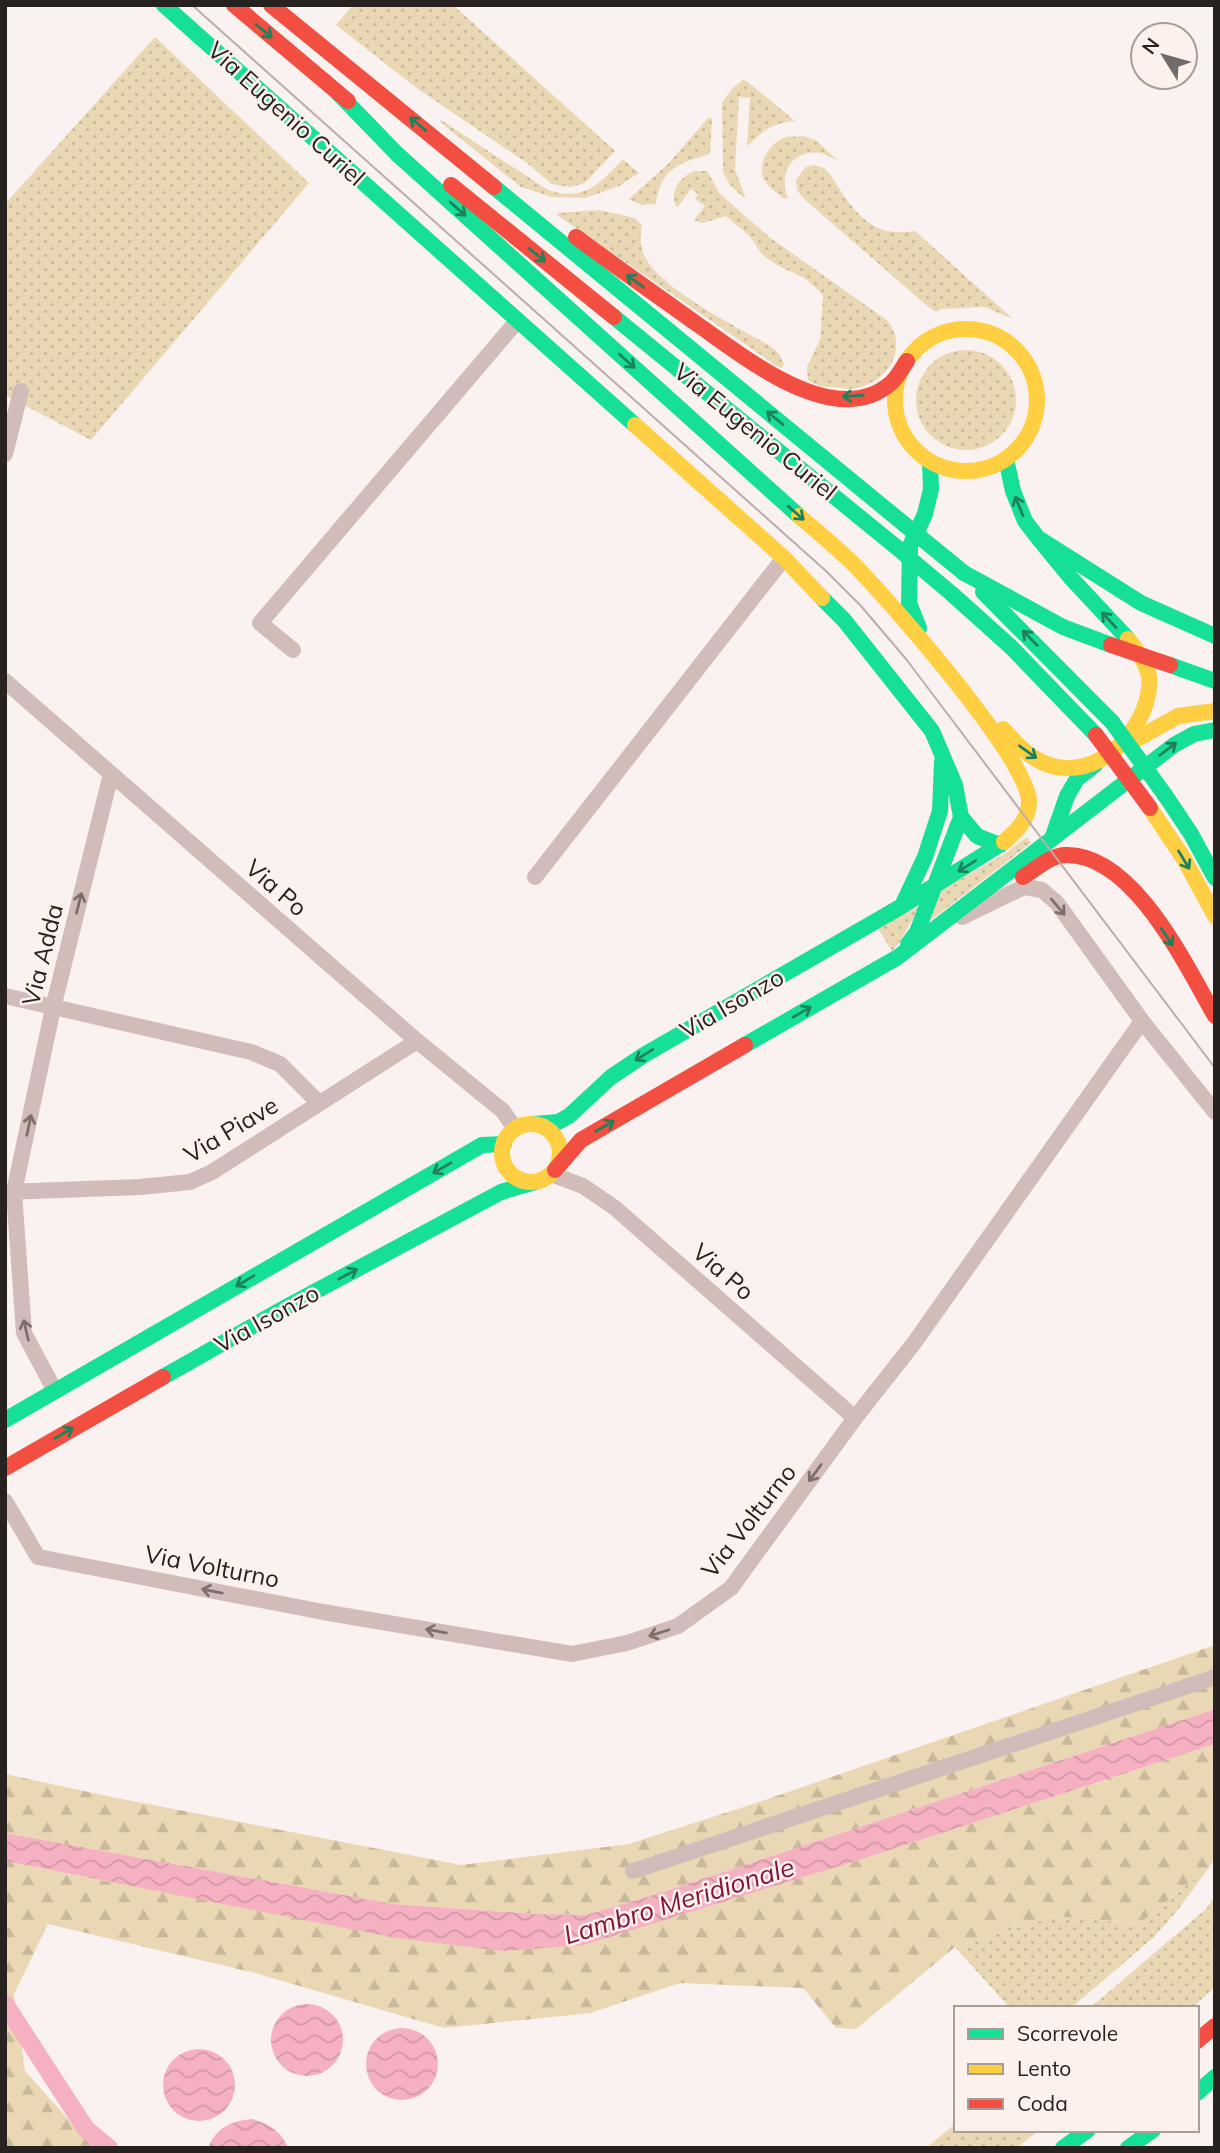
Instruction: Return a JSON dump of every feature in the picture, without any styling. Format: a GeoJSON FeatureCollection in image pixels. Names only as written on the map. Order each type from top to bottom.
{"type":"FeatureCollection","features":[{"type":"Feature","properties":{"kind":"main road","name":"Via Eugenio Curiel"},"geometry":{"type":"LineString","coordinates":[[164,5],[784,558],[845,620],[932,731],[956,785],[961,817]]}},
{"type":"Feature","properties":{"kind":"main road","name":"Via Eugenio Curiel"},"geometry":{"type":"LineString","coordinates":[[234,5],[338,93],[895,546],[1011,646],[1096,735],[1184,859],[1215,916]]}},
{"type":"Feature","properties":{"kind":"main road","name":"Via Eugenio Curiel"},"geometry":{"type":"LineString","coordinates":[[271,5],[964,573],[1112,722],[1191,834],[1215,878]]}},
{"type":"Feature","properties":{"kind":"main road"},"geometry":{"type":"LineString","coordinates":[[338,93],[462,213],[845,556],[926,644],[961,688],[1022,749],[1046,765],[1066,768],[1098,763]]}},
{"type":"Feature","properties":{"kind":"main road"},"geometry":{"type":"LineString","coordinates":[[513,188],[639,284],[759,365],[801,389],[828,397],[854,398],[866,395],[892,383],[907,361],[919,347],[934,337],[951,331],[971,329],[990,333],[1007,342],[1021,355],[1031,372],[1036,391],[1036,410],[1031,429],[1020,445],[1006,458],[988,468],[968,471],[948,469],[929,462],[912,447],[900,427],[895,405],[897,382],[907,361]]}},
{"type":"Feature","properties":{"kind":"main road"},"geometry":{"type":"LineString","coordinates":[[1006,458],[1013,491],[1025,521],[1053,559],[1139,650],[1150,685],[1145,707],[1123,747]]}},
{"type":"Feature","properties":{"kind":"main road"},"geometry":{"type":"LineString","coordinates":[[926,644],[909,603],[909,586],[910,546],[925,514],[931,489],[929,462]]}},
{"type":"Feature","properties":{"kind":"main road"},"geometry":{"type":"LineString","coordinates":[[1038,538],[1142,603],[1215,636]]}},
{"type":"Feature","properties":{"kind":"main road"},"geometry":{"type":"LineString","coordinates":[[964,573],[1063,627],[1215,681]]}},
{"type":"Feature","properties":{"kind":"main road","name":"Via Isonzo"},"geometry":{"type":"LineString","coordinates":[[534,1124],[558,1122],[569,1116],[603,1083],[644,1055],[936,886],[1000,845],[1022,826],[1029,803],[1022,778],[1010,755],[961,688]]}},
{"type":"Feature","properties":{"kind":"main road"},"geometry":{"type":"LineString","coordinates":[[1052,839],[1067,796],[1077,779],[1169,718],[1194,710],[1215,711]]}},
{"type":"Feature","properties":{"kind":"main road","name":"Via Isonzo"},"geometry":{"type":"LineString","coordinates":[[553,1172],[581,1140],[898,957],[1181,740],[1215,730]]}},
{"type":"Feature","properties":{"kind":"main road"},"geometry":{"type":"LineString","coordinates":[[902,906],[925,856],[940,811],[942,753]]}},
{"type":"Feature","properties":{"kind":"main road"},"geometry":{"type":"LineString","coordinates":[[961,817],[976,836],[1000,845]]}},
{"type":"Feature","properties":{"kind":"main road"},"geometry":{"type":"LineString","coordinates":[[936,886],[961,817]]}},
{"type":"Feature","properties":{"kind":"main road"},"geometry":{"type":"LineString","coordinates":[[933,930],[1064,855],[1083,856],[1101,862],[1127,882],[1169,939],[1215,1016]]}},
{"type":"Feature","properties":{"kind":"main road","name":"Via Isonzo"},"geometry":{"type":"LineString","coordinates":[[898,957],[917,932],[936,886]]}},
{"type":"Feature","properties":{"kind":"main road"},"geometry":{"type":"LineString","coordinates":[[534,1124],[542,1126],[556,1138],[560,1154],[553,1172],[535,1182],[525,1181],[509,1172],[503,1154],[504,1144],[515,1129],[534,1124]]}},
{"type":"Feature","properties":{"kind":"main road","name":"Via Isonzo"},"geometry":{"type":"LineString","coordinates":[[5,1420],[482,1144],[504,1144]]}},
{"type":"Feature","properties":{"kind":"main road","name":"Via Isonzo"},"geometry":{"type":"LineString","coordinates":[[5,1468],[288,1306],[501,1192],[535,1182]]}},
{"type":"Feature","properties":{"kind":"main road"},"geometry":{"type":"LineString","coordinates":[[1199,2039],[1215,2026]]}},
{"type":"Feature","properties":{"kind":"main road"},"geometry":{"type":"LineString","coordinates":[[1199,2091],[1215,2077]]}},
{"type":"Feature","properties":{"kind":"main road"},"geometry":{"type":"LineString","coordinates":[[1063,2148],[1085,2132]]}},
{"type":"Feature","properties":{"kind":"main road"},"geometry":{"type":"LineString","coordinates":[[1128,2148],[1150,2132]]}},
{"type":"Feature","properties":{"kind":"street"},"geometry":{"type":"LineString","coordinates":[[293,650],[260,623],[517,320]]}},
{"type":"Feature","properties":{"kind":"street"},"geometry":{"type":"LineString","coordinates":[[5,454],[21,391]]}},
{"type":"Feature","properties":{"kind":"street"},"geometry":{"type":"LineString","coordinates":[[536,877],[784,558]]}},
{"type":"Feature","properties":{"kind":"street","name":"Via Po"},"geometry":{"type":"LineString","coordinates":[[5,681],[417,1041],[503,1111],[515,1129]]}},
{"type":"Feature","properties":{"kind":"street","name":"Via Adda"},"geometry":{"type":"LineString","coordinates":[[55,1391],[24,1333],[9,1192],[27,1135],[53,1008],[111,774]]}},
{"type":"Feature","properties":{"kind":"street"},"geometry":{"type":"LineString","coordinates":[[933,930],[1024,887],[1042,890],[1057,903],[1142,1021],[1215,1112]]}},
{"type":"Feature","properties":{"kind":"street"},"geometry":{"type":"LineString","coordinates":[[5,996],[251,1052],[280,1064],[319,1103]]}},
{"type":"Feature","properties":{"kind":"street","name":"Via Volturno"},"geometry":{"type":"LineString","coordinates":[[5,1501],[38,1557],[323,1612],[572,1654],[627,1643],[678,1626],[732,1588],[855,1418],[914,1343],[1142,1021]]}},
{"type":"Feature","properties":{"kind":"street","name":"Via Piave"},"geometry":{"type":"LineString","coordinates":[[9,1192],[140,1187],[190,1182],[212,1172],[417,1041]]}},
{"type":"Feature","properties":{"kind":"street","name":"Via Po"},"geometry":{"type":"LineString","coordinates":[[553,1172],[583,1186],[615,1208],[855,1418]]}},
{"type":"Feature","properties":{"kind":"street"},"geometry":{"type":"LineString","coordinates":[[634,1871],[1215,1677]]}},
{"type":"Feature","properties":{"kind":"green space"},"geometry":{"type":"Polygon","coordinates":[[[353,5],[453,5],[615,151],[585,183],[570,187],[552,184],[527,163],[418,89],[336,25],[353,5]]]}},
{"type":"Feature","properties":{"kind":"green space"},"geometry":{"type":"Polygon","coordinates":[[[155,37],[309,183],[91,440],[5,395],[5,204],[155,37]]]}},
{"type":"Feature","properties":{"kind":"green space"},"geometry":{"type":"Polygon","coordinates":[[[744,79],[795,121],[780,123],[768,129],[747,146],[750,98],[739,97],[735,170],[744,198],[730,185],[723,172],[722,102],[744,79]]]}},
{"type":"Feature","properties":{"kind":"green space"},"geometry":{"type":"Polygon","coordinates":[[[709,117],[712,119],[710,154],[673,169],[662,182],[656,204],[642,205],[629,199],[668,164],[709,117]]]}},
{"type":"Feature","properties":{"kind":"green space"},"geometry":{"type":"Polygon","coordinates":[[[441,120],[548,190],[572,194],[582,192],[598,183],[623,159],[639,173],[619,186],[585,198],[552,197],[521,187],[440,122],[441,120]]]}},
{"type":"Feature","properties":{"kind":"green space"},"geometry":{"type":"Polygon","coordinates":[[[803,136],[816,140],[837,160],[821,153],[802,155],[795,159],[786,172],[785,189],[788,198],[784,199],[763,178],[765,157],[779,140],[803,136]]]}},
{"type":"Feature","properties":{"kind":"green space"},"geometry":{"type":"Polygon","coordinates":[[[814,165],[829,173],[863,218],[885,230],[915,231],[1013,319],[985,307],[941,309],[936,312],[925,304],[803,198],[797,190],[796,180],[806,167],[814,165]]]}},
{"type":"Feature","properties":{"kind":"green space"},"geometry":{"type":"Polygon","coordinates":[[[695,171],[707,171],[720,194],[769,237],[888,321],[894,332],[895,353],[892,362],[878,379],[852,389],[821,386],[808,380],[807,367],[820,340],[823,296],[801,276],[764,256],[748,235],[726,216],[703,223],[694,220],[705,206],[695,199],[698,194],[691,189],[677,208],[674,196],[677,185],[695,171]]]}},
{"type":"Feature","properties":{"kind":"green space"},"geometry":{"type":"Polygon","coordinates":[[[599,210],[635,218],[642,225],[643,252],[650,265],[663,279],[700,306],[772,347],[784,364],[782,368],[557,215],[599,210]]]}},
{"type":"Feature","properties":{"kind":"green space"},"geometry":{"type":"Polygon","coordinates":[[[966,350],[985,354],[1001,365],[1012,381],[1016,400],[1012,419],[1001,435],[985,446],[966,450],[947,446],[931,435],[920,419],[916,400],[920,381],[931,365],[947,354],[966,350]]]}},
{"type":"Feature","properties":{"kind":"green space"},"geometry":{"type":"Polygon","coordinates":[[[1027,837],[1031,843],[930,921],[942,890],[1006,853],[1027,837]]]}},
{"type":"Feature","properties":{"kind":"green space"},"geometry":{"type":"Polygon","coordinates":[[[920,906],[899,943],[892,951],[877,927],[920,906]]]}},
{"type":"Feature","properties":{"kind":"green space"},"geometry":{"type":"Polygon","coordinates":[[[1215,1645],[1215,1709],[587,1915],[393,1904],[5,1833],[5,1774],[461,1865],[629,1844],[1215,1645]]]}},
{"type":"Feature","properties":{"kind":"green space"},"geometry":{"type":"Polygon","coordinates":[[[1215,1744],[1215,1857],[1211,1865],[1139,1924],[1055,1916],[955,1947],[856,2029],[836,2028],[803,1988],[680,1983],[590,2013],[444,2028],[255,1973],[48,1924],[14,1994],[25,2071],[94,2148],[5,2148],[5,1861],[106,1881],[584,1945],[853,1862],[1215,1744]]]}},
{"type":"Feature","properties":{"kind":"green space"},"geometry":{"type":"Polygon","coordinates":[[[1211,1865],[1153,1938],[1073,2006],[1008,2006],[955,1947],[1055,1916],[1139,1924],[1211,1865]]]}},
{"type":"Feature","properties":{"kind":"green space"},"geometry":{"type":"Polygon","coordinates":[[[1215,1896],[1215,1987],[1194,2006],[1092,2006],[1206,1909],[1215,1896]]]}},
{"type":"Feature","properties":{"kind":"green space"},"geometry":{"type":"Polygon","coordinates":[[[954,2125],[954,2132],[1037,2132],[1017,2148],[926,2148],[954,2125]]]}},
{"type":"Feature","properties":{"kind":"water","name":"Lambro Meridionale"},"geometry":{"type":"Polygon","coordinates":[[[1215,1709],[1215,1744],[853,1862],[584,1945],[503,1951],[396,1938],[5,1861],[5,1833],[393,1904],[586,1915],[654,1895],[1215,1709]]]}},
{"type":"Feature","properties":{"kind":"water"},"geometry":{"type":"Polygon","coordinates":[[[307,2004],[327,2010],[337,2020],[343,2040],[337,2060],[327,2070],[307,2076],[287,2070],[277,2060],[271,2040],[277,2020],[287,2010],[307,2004]]]}},
{"type":"Feature","properties":{"kind":"water"},"geometry":{"type":"Polygon","coordinates":[[[402,2028],[416,2031],[428,2038],[435,2050],[438,2064],[435,2078],[428,2090],[416,2097],[402,2100],[388,2097],[376,2090],[369,2078],[366,2064],[369,2050],[376,2038],[388,2031],[402,2028]]]}},
{"type":"Feature","properties":{"kind":"water"},"geometry":{"type":"Polygon","coordinates":[[[199,2049],[219,2055],[229,2065],[235,2085],[229,2105],[219,2115],[199,2121],[179,2115],[169,2105],[163,2085],[169,2065],[179,2055],[199,2049]]]}},
{"type":"Feature","properties":{"kind":"water"},"geometry":{"type":"Polygon","coordinates":[[[252,2119],[274,2129],[288,2148],[208,2148],[215,2135],[225,2127],[252,2119]]]}},
{"type":"Feature","properties":{"kind":"waterway"},"geometry":{"type":"LineString","coordinates":[[5,2004],[86,2129],[109,2148]]}},
{"type":"Feature","properties":{"kind":"tram line"},"geometry":{"type":"LineString","coordinates":[[192,5],[826,571],[861,606],[906,659],[1215,1068]]}},
{"type":"Feature","properties":{"kind":"traffic: fast"},"geometry":{"type":"LineString","coordinates":[[164,5],[635,425]]}},
{"type":"Feature","properties":{"kind":"traffic: fast"},"geometry":{"type":"LineString","coordinates":[[338,93],[397,154],[799,516]]}},
{"type":"Feature","properties":{"kind":"traffic: fast"},"geometry":{"type":"LineString","coordinates":[[494,187],[904,524]]}},
{"type":"Feature","properties":{"kind":"traffic: fast"},"geometry":{"type":"LineString","coordinates":[[614,317],[895,546]]}},
{"type":"Feature","properties":{"kind":"traffic: fast"},"geometry":{"type":"LineString","coordinates":[[1006,459],[1013,491],[1025,521],[1038,538],[1141,603],[1215,636]]}},
{"type":"Feature","properties":{"kind":"traffic: fast"},"geometry":{"type":"LineString","coordinates":[[919,628],[909,603],[910,546],[925,514],[931,489],[930,462]]}},
{"type":"Feature","properties":{"kind":"traffic: fast"},"geometry":{"type":"LineString","coordinates":[[904,524],[964,573]]}},
{"type":"Feature","properties":{"kind":"traffic: fast"},"geometry":{"type":"LineString","coordinates":[[1038,538],[1128,639]]}},
{"type":"Feature","properties":{"kind":"traffic: fast"},"geometry":{"type":"LineString","coordinates":[[895,546],[952,594]]}},
{"type":"Feature","properties":{"kind":"traffic: fast"},"geometry":{"type":"LineString","coordinates":[[964,573],[1063,627],[1111,645]]}},
{"type":"Feature","properties":{"kind":"traffic: fast"},"geometry":{"type":"LineString","coordinates":[[983,592],[1112,722]]}},
{"type":"Feature","properties":{"kind":"traffic: fast"},"geometry":{"type":"LineString","coordinates":[[952,594],[1011,647],[1096,735]]}},
{"type":"Feature","properties":{"kind":"traffic: fast"},"geometry":{"type":"LineString","coordinates":[[822,598],[844,620],[932,731],[955,785],[961,817],[977,836],[1000,845]]}},
{"type":"Feature","properties":{"kind":"traffic: fast"},"geometry":{"type":"LineString","coordinates":[[1170,665],[1215,681]]}},
{"type":"Feature","properties":{"kind":"traffic: fast"},"geometry":{"type":"LineString","coordinates":[[1112,722],[1165,795]]}},
{"type":"Feature","properties":{"kind":"traffic: fast"},"geometry":{"type":"LineString","coordinates":[[745,1045],[898,957],[1174,745],[1194,734],[1215,730]]}},
{"type":"Feature","properties":{"kind":"traffic: fast"},"geometry":{"type":"LineString","coordinates":[[902,906],[925,857],[940,811],[942,762]]}},
{"type":"Feature","properties":{"kind":"traffic: fast"},"geometry":{"type":"LineString","coordinates":[[1052,839],[1067,796],[1077,779],[1095,765]]}},
{"type":"Feature","properties":{"kind":"traffic: fast"},"geometry":{"type":"LineString","coordinates":[[1165,795],[1191,834],[1215,878]]}},
{"type":"Feature","properties":{"kind":"traffic: fast"},"geometry":{"type":"LineString","coordinates":[[908,944],[917,932],[961,817]]}},
{"type":"Feature","properties":{"kind":"traffic: fast"},"geometry":{"type":"LineString","coordinates":[[534,1124],[558,1122],[569,1116],[611,1077],[644,1055],[902,906],[1004,842]]}},
{"type":"Feature","properties":{"kind":"traffic: fast"},"geometry":{"type":"LineString","coordinates":[[5,1420],[482,1145],[504,1144]]}},
{"type":"Feature","properties":{"kind":"traffic: fast"},"geometry":{"type":"LineString","coordinates":[[163,1377],[288,1306],[501,1192],[535,1182]]}},
{"type":"Feature","properties":{"kind":"traffic: fast"},"geometry":{"type":"LineString","coordinates":[[1199,2091],[1215,2077]]}},
{"type":"Feature","properties":{"kind":"traffic: fast"},"geometry":{"type":"LineString","coordinates":[[1063,2148],[1085,2132]]}},
{"type":"Feature","properties":{"kind":"traffic: fast"},"geometry":{"type":"LineString","coordinates":[[1128,2148],[1150,2132]]}},
{"type":"Feature","properties":{"kind":"traffic: slow"},"geometry":{"type":"LineString","coordinates":[[966,329],[993,335],[1016,350],[1031,373],[1037,400],[1031,427],[1016,450],[993,465],[966,471],[939,465],[916,450],[901,427],[895,400],[901,373],[916,350],[939,335],[966,329]]}},
{"type":"Feature","properties":{"kind":"traffic: slow"},"geometry":{"type":"LineString","coordinates":[[635,425],[784,558],[822,598]]}},
{"type":"Feature","properties":{"kind":"traffic: slow"},"geometry":{"type":"LineString","coordinates":[[799,516],[856,566],[903,619],[959,686],[1009,755],[1024,783],[1029,803],[1024,820],[1004,842]]}},
{"type":"Feature","properties":{"kind":"traffic: slow"},"geometry":{"type":"LineString","coordinates":[[1003,729],[1032,757],[1061,768],[1093,763],[1107,756],[1120,745],[1140,718],[1149,690],[1150,679],[1146,666],[1128,639]]}},
{"type":"Feature","properties":{"kind":"traffic: slow"},"geometry":{"type":"LineString","coordinates":[[1128,744],[1178,716],[1215,711]]}},
{"type":"Feature","properties":{"kind":"traffic: slow"},"geometry":{"type":"LineString","coordinates":[[1150,808],[1184,859],[1215,916]]}},
{"type":"Feature","properties":{"kind":"traffic: slow"},"geometry":{"type":"LineString","coordinates":[[531,1124],[547,1129],[555,1137],[560,1153],[555,1169],[547,1177],[531,1182],[515,1177],[507,1169],[502,1153],[507,1137],[515,1129],[531,1124]]}},
{"type":"Feature","properties":{"kind":"traffic: jam"},"geometry":{"type":"LineString","coordinates":[[234,5],[348,101]]}},
{"type":"Feature","properties":{"kind":"traffic: jam"},"geometry":{"type":"LineString","coordinates":[[271,5],[494,187]]}},
{"type":"Feature","properties":{"kind":"traffic: jam"},"geometry":{"type":"LineString","coordinates":[[451,185],[614,317]]}},
{"type":"Feature","properties":{"kind":"traffic: jam"},"geometry":{"type":"LineString","coordinates":[[576,237],[762,369],[816,394],[843,399],[868,396],[891,383],[907,361]]}},
{"type":"Feature","properties":{"kind":"traffic: jam"},"geometry":{"type":"LineString","coordinates":[[1111,645],[1170,665]]}},
{"type":"Feature","properties":{"kind":"traffic: jam"},"geometry":{"type":"LineString","coordinates":[[1096,735],[1150,808]]}},
{"type":"Feature","properties":{"kind":"traffic: jam"},"geometry":{"type":"LineString","coordinates":[[1023,877],[1049,860],[1066,855],[1091,860],[1114,873],[1155,916],[1215,1016]]}},
{"type":"Feature","properties":{"kind":"traffic: jam"},"geometry":{"type":"LineString","coordinates":[[555,1170],[581,1140],[745,1045]]}},
{"type":"Feature","properties":{"kind":"traffic: jam"},"geometry":{"type":"LineString","coordinates":[[5,1468],[163,1377]]}},
{"type":"Feature","properties":{"kind":"traffic: jam"},"geometry":{"type":"LineString","coordinates":[[1199,2039],[1215,2026]]}}]}
